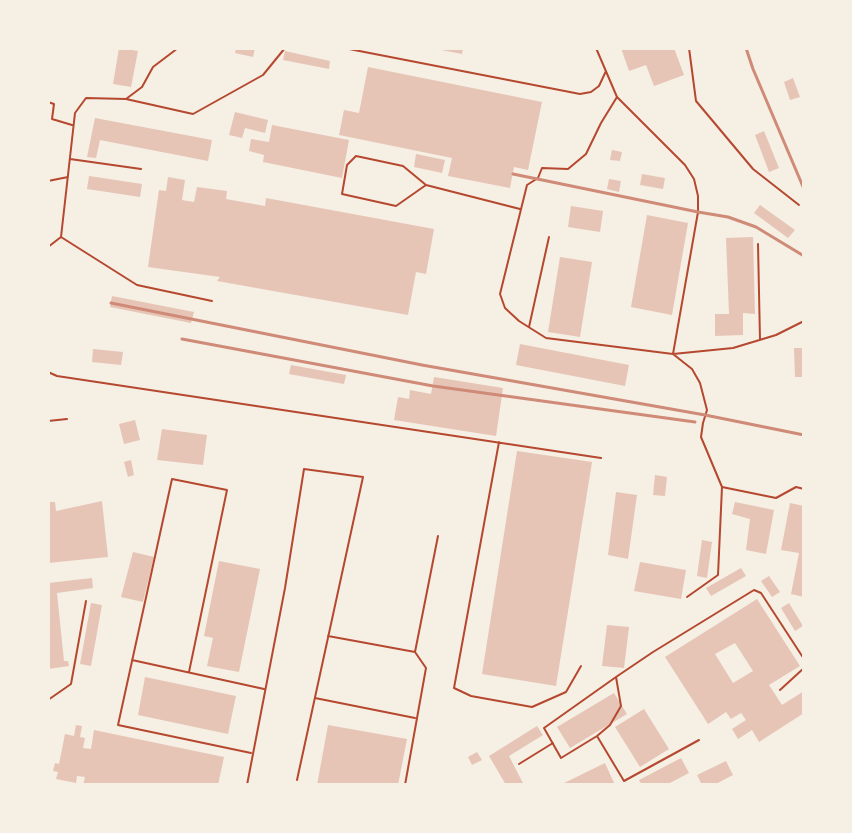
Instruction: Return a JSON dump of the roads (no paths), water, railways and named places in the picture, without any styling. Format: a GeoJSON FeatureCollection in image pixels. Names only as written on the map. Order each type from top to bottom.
{"type":"FeatureCollection","features":[{"type":"Feature","properties":{"kind":"lane"},"geometry":{"type":"LineString","coordinates":[[126,99],[142,87],[153,67],[178,48]]}},
{"type":"Feature","properties":{"kind":"lane"},"geometry":{"type":"LineString","coordinates":[[48,247],[61,237],[75,112],[86,98],[126,99],[193,114],[263,75],[285,48]]}},
{"type":"Feature","properties":{"kind":"lane"},"geometry":{"type":"LineString","coordinates":[[345,48],[580,94],[591,92],[599,86],[606,71]]}},
{"type":"Feature","properties":{"kind":"lane"},"geometry":{"type":"LineString","coordinates":[[596,48],[617,97],[685,165],[694,179],[698,196],[698,212],[673,354]]}},
{"type":"Feature","properties":{"kind":"lane"},"geometry":{"type":"LineString","coordinates":[[689,48],[696,101],[753,169],[798,206]]}},
{"type":"Feature","properties":{"kind":"lane"},"geometry":{"type":"LineString","coordinates":[[617,97],[586,154],[568,169],[542,168],[538,178],[527,185],[500,294],[505,308],[546,338],[673,354],[733,348],[776,335],[804,321]]}},
{"type":"Feature","properties":{"kind":"lane"},"geometry":{"type":"LineString","coordinates":[[48,102],[54,104],[52,119],[73,126]]}},
{"type":"Feature","properties":{"kind":"lane"},"geometry":{"type":"LineString","coordinates":[[426,185],[396,206],[342,194],[347,165],[356,156],[403,165],[426,185],[520,209]]}},
{"type":"Feature","properties":{"kind":"lane"},"geometry":{"type":"LineString","coordinates":[[70,159],[141,169]]}},
{"type":"Feature","properties":{"kind":"lane"},"geometry":{"type":"LineString","coordinates":[[48,181],[68,177]]}},
{"type":"Feature","properties":{"kind":"lane"},"geometry":{"type":"LineString","coordinates":[[61,237],[137,285],[212,301]]}},
{"type":"Feature","properties":{"kind":"lane"},"geometry":{"type":"LineString","coordinates":[[529,327],[549,237]]}},
{"type":"Feature","properties":{"kind":"lane"},"geometry":{"type":"LineString","coordinates":[[758,244],[760,340]]}},
{"type":"Feature","properties":{"kind":"lane"},"geometry":{"type":"LineString","coordinates":[[673,354],[692,369],[700,383],[707,410],[701,437],[722,487],[718,575],[687,597]]}},
{"type":"Feature","properties":{"kind":"lane"},"geometry":{"type":"LineString","coordinates":[[48,372],[57,376],[601,458]]}},
{"type":"Feature","properties":{"kind":"lane"},"geometry":{"type":"LineString","coordinates":[[48,421],[67,419]]}},
{"type":"Feature","properties":{"kind":"lane"},"geometry":{"type":"LineString","coordinates":[[499,442],[454,688],[471,696],[532,707],[566,692],[581,666]]}},
{"type":"Feature","properties":{"kind":"lane"},"geometry":{"type":"LineString","coordinates":[[247,785],[285,588],[304,469],[363,477],[297,780]]}},
{"type":"Feature","properties":{"kind":"lane"},"geometry":{"type":"LineString","coordinates":[[189,672],[227,490],[172,479],[118,725],[253,753]]}},
{"type":"Feature","properties":{"kind":"lane"},"geometry":{"type":"LineString","coordinates":[[722,487],[776,498],[796,487],[804,489]]}},
{"type":"Feature","properties":{"kind":"lane"},"geometry":{"type":"LineString","coordinates":[[415,652],[438,536]]}},
{"type":"Feature","properties":{"kind":"lane"},"geometry":{"type":"LineString","coordinates":[[616,677],[621,706],[610,724],[597,736],[561,758],[544,728],[616,677],[754,590],[761,593],[804,659]]}},
{"type":"Feature","properties":{"kind":"lane"},"geometry":{"type":"LineString","coordinates":[[48,700],[71,684],[86,601]]}},
{"type":"Feature","properties":{"kind":"lane"},"geometry":{"type":"LineString","coordinates":[[328,636],[415,652],[426,668],[405,785]]}},
{"type":"Feature","properties":{"kind":"lane"},"geometry":{"type":"LineString","coordinates":[[132,660],[264,689]]}},
{"type":"Feature","properties":{"kind":"lane"},"geometry":{"type":"LineString","coordinates":[[780,690],[804,668]]}},
{"type":"Feature","properties":{"kind":"lane"},"geometry":{"type":"LineString","coordinates":[[315,698],[417,718]]}},
{"type":"Feature","properties":{"kind":"lane"},"geometry":{"type":"LineString","coordinates":[[597,736],[624,781],[699,740]]}},
{"type":"Feature","properties":{"kind":"lane"},"geometry":{"type":"LineString","coordinates":[[519,764],[553,743]]}},
{"type":"Feature","properties":{"kind":"railway"},"geometry":{"type":"LineString","coordinates":[[746,48],[804,189]]}},
{"type":"Feature","properties":{"kind":"railway"},"geometry":{"type":"LineString","coordinates":[[513,174],[728,217],[756,227],[804,256]]}},
{"type":"Feature","properties":{"kind":"railway"},"geometry":{"type":"LineString","coordinates":[[111,303],[422,365],[705,415],[804,435]]}},
{"type":"Feature","properties":{"kind":"railway"},"geometry":{"type":"LineString","coordinates":[[182,339],[433,386],[695,422]]}}]}
